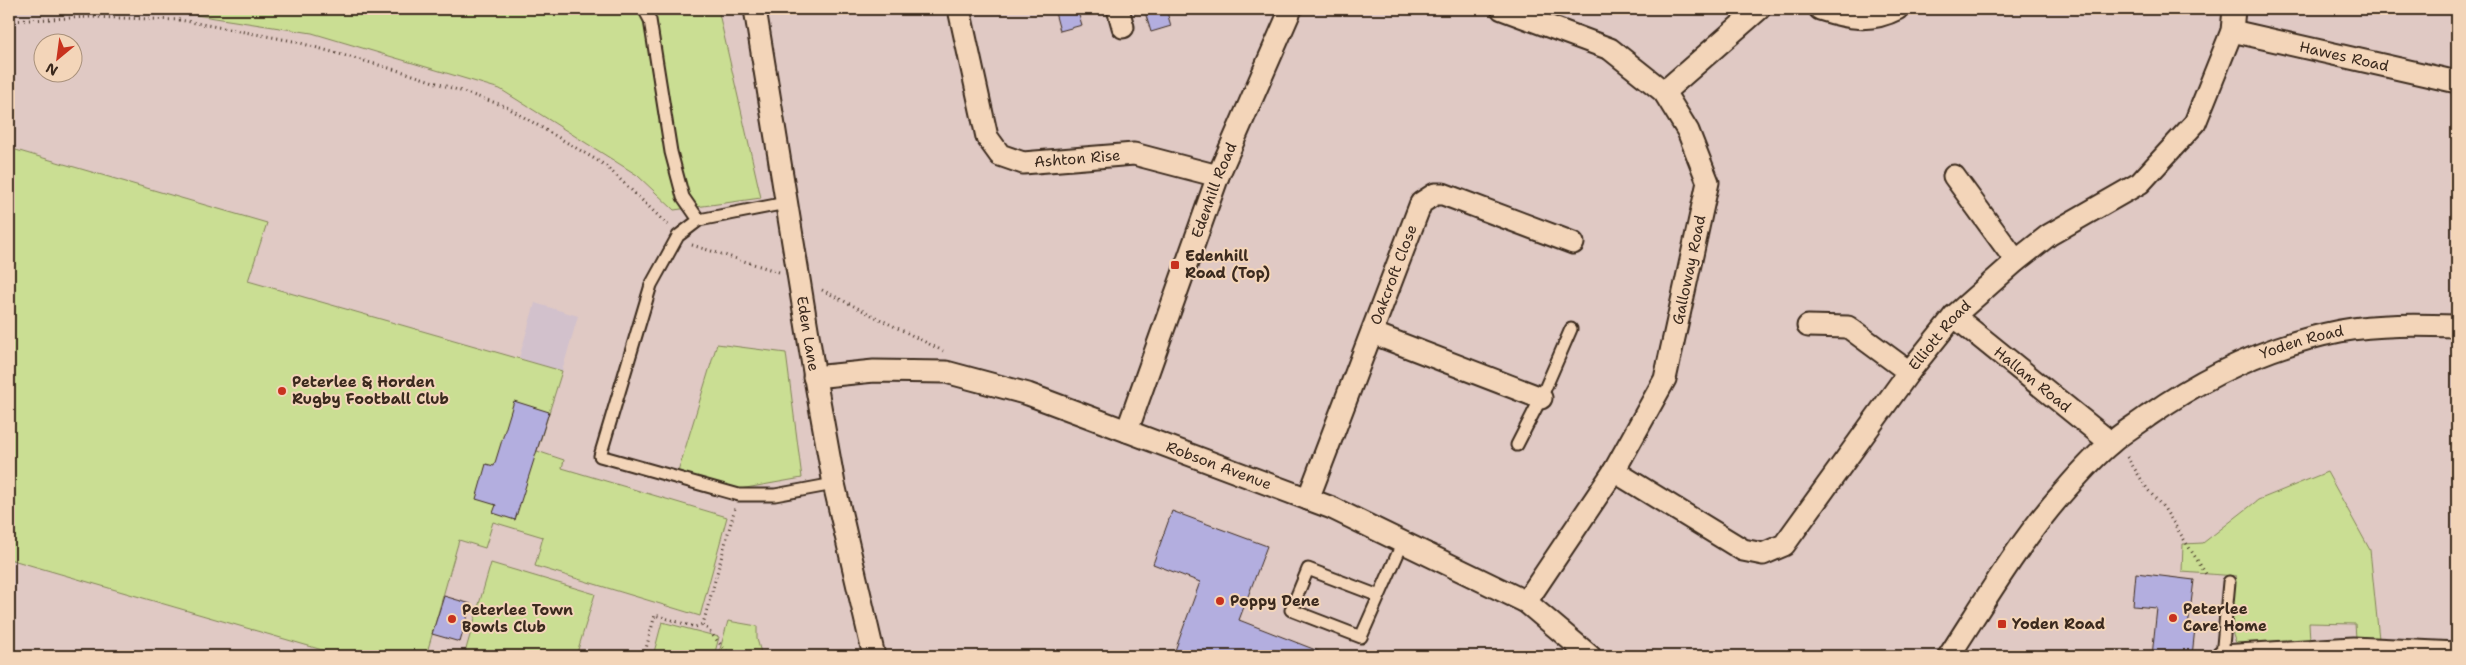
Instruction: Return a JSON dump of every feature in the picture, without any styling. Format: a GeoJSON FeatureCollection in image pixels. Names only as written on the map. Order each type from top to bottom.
{"type":"FeatureCollection","features":[{"type":"Feature","properties":{"kind":"street","name":"Eden Lane"},"geometry":{"type":"LineString","coordinates":[[755,9],[814,377],[834,484],[874,656]]}},
{"type":"Feature","properties":{"kind":"street","name":"Ashton Rise"},"geometry":{"type":"LineString","coordinates":[[959,9],[987,137],[1000,155],[1023,163],[1134,154],[1218,176]]}},
{"type":"Feature","properties":{"kind":"street","name":"Edenhill Road"},"geometry":{"type":"LineString","coordinates":[[1127,431],[1218,176],[1291,9]]}},
{"type":"Feature","properties":{"kind":"street","name":"Galloway Road"},"geometry":{"type":"LineString","coordinates":[[1502,9],[1610,49],[1664,92],[1688,131],[1708,182],[1665,379],[1614,471],[1526,602]]}},
{"type":"Feature","properties":{"kind":"street"},"geometry":{"type":"LineString","coordinates":[[1664,92],[1759,9]]}},
{"type":"Feature","properties":{"kind":"street"},"geometry":{"type":"LineString","coordinates":[[1820,9],[1846,18],[1882,17],[1897,9]]}},
{"type":"Feature","properties":{"kind":"street","name":"Elliott Road"},"geometry":{"type":"LineString","coordinates":[[1614,471],[1743,550],[1763,554],[1774,551],[1792,537],[1909,372],[1954,316],[2048,235],[2140,183],[2195,123],[2232,31],[2234,9]]}},
{"type":"Feature","properties":{"kind":"street","name":"Hawes Road"},"geometry":{"type":"LineString","coordinates":[[2232,31],[2457,82]]}},
{"type":"Feature","properties":{"kind":"street"},"geometry":{"type":"LineString","coordinates":[[1954,176],[2016,261]]}},
{"type":"Feature","properties":{"kind":"street","name":"Oakcroft Close"},"geometry":{"type":"LineString","coordinates":[[1308,499],[1421,203],[1435,194],[1443,194],[1573,243]]}},
{"type":"Feature","properties":{"kind":"street","name":"Hallam Road"},"geometry":{"type":"LineString","coordinates":[[1954,316],[2111,443]]}},
{"type":"Feature","properties":{"kind":"street","name":"Yoden Road"},"geometry":{"type":"LineString","coordinates":[[1949,656],[2012,560],[2066,490],[2111,443],[2208,377],[2260,354],[2341,331],[2403,325],[2457,326]]}},
{"type":"Feature","properties":{"kind":"street"},"geometry":{"type":"LineString","coordinates":[[1808,326],[1848,327],[1909,372]]}},
{"type":"Feature","properties":{"kind":"street"},"geometry":{"type":"LineString","coordinates":[[1372,333],[1541,398]]}},
{"type":"Feature","properties":{"kind":"street","name":"Robson Avenue"},"geometry":{"type":"LineString","coordinates":[[814,377],[874,371],[946,372],[1028,394],[1332,508],[1526,602],[1590,656]]}},
{"type":"Feature","properties":{"kind":"street"},"geometry":{"type":"LineString","coordinates":[[2222,656],[2354,648],[2457,654]]}},
{"type":"Feature","properties":{"kind":"lane"},"geometry":{"type":"LineString","coordinates":[[644,9],[650,20],[671,152],[683,197],[699,220]]}},
{"type":"Feature","properties":{"kind":"lane"},"geometry":{"type":"LineString","coordinates":[[786,203],[699,220],[678,236],[651,285],[600,456],[739,495],[775,496],[834,484]]}},
{"type":"Feature","properties":{"kind":"lane"},"geometry":{"type":"LineString","coordinates":[[1517,445],[1541,398],[1571,329]]}},
{"type":"Feature","properties":{"kind":"lane"},"geometry":{"type":"LineString","coordinates":[[1379,596],[1308,570],[1291,610],[1361,637],[1403,542]]}},
{"type":"Feature","properties":{"kind":"lane"},"geometry":{"type":"LineString","coordinates":[[2222,656],[2229,582]]}},
{"type":"Feature","properties":{"kind":"path"},"geometry":{"type":"LineString","coordinates":[[9,21],[91,17],[180,20],[293,41],[407,73],[504,106],[604,165],[684,242],[799,278],[948,354]]}},
{"type":"Feature","properties":{"kind":"path"},"geometry":{"type":"LineString","coordinates":[[2127,457],[2148,490],[2164,508],[2206,574]]}},
{"type":"Feature","properties":{"kind":"path"},"geometry":{"type":"LineString","coordinates":[[703,624],[739,495]]}},
{"type":"Feature","properties":{"kind":"path"},"geometry":{"type":"LineString","coordinates":[[644,656],[655,615],[695,626],[703,624]]}},
{"type":"Feature","properties":{"kind":"path"},"geometry":{"type":"LineString","coordinates":[[703,624],[727,652],[725,656]]}},
{"type":"Feature","properties":{"kind":"shaded area"},"geometry":{"type":"Polygon","coordinates":[[[535,303],[578,316],[562,371],[519,358],[535,303]]]}},
{"type":"Feature","properties":{"kind":"green space"},"geometry":{"type":"Polygon","coordinates":[[[157,9],[718,9],[761,198],[674,210],[637,175],[500,89],[312,33],[157,9]]]}},
{"type":"Feature","properties":{"kind":"green space","name":"Peterlee & Horden Rugby Football Club"},"geometry":{"type":"Polygon","coordinates":[[[9,148],[267,223],[248,281],[562,371],[537,451],[564,460],[562,468],[727,517],[700,616],[535,566],[543,537],[493,522],[485,548],[459,540],[426,656],[343,656],[9,559],[9,148]]]}},
{"type":"Feature","properties":{"kind":"green space"},"geometry":{"type":"Polygon","coordinates":[[[717,344],[786,353],[802,478],[740,489],[678,472],[717,344]]]}},
{"type":"Feature","properties":{"kind":"green space"},"geometry":{"type":"Polygon","coordinates":[[[2327,472],[2370,550],[2379,639],[2356,638],[2355,624],[2309,623],[2310,640],[2238,645],[2232,631],[2236,576],[2182,572],[2183,544],[2203,543],[2258,500],[2327,472]]]}},
{"type":"Feature","properties":{"kind":"green space"},"geometry":{"type":"Polygon","coordinates":[[[491,563],[595,594],[576,656],[464,656],[491,563]]]}},
{"type":"Feature","properties":{"kind":"green space"},"geometry":{"type":"Polygon","coordinates":[[[728,621],[757,626],[757,639],[762,656],[718,656],[728,621]]]}},
{"type":"Feature","properties":{"kind":"green space"},"geometry":{"type":"Polygon","coordinates":[[[662,622],[719,637],[714,656],[653,656],[662,622]]]}},
{"type":"Feature","properties":{"kind":"building"},"geometry":{"type":"Polygon","coordinates":[[[1054,9],[1077,9],[1082,25],[1060,31],[1054,9]]]}},
{"type":"Feature","properties":{"kind":"building"},"geometry":{"type":"Polygon","coordinates":[[[1144,9],[1166,9],[1171,26],[1151,32],[1144,9]]]}},
{"type":"Feature","properties":{"kind":"building"},"geometry":{"type":"Polygon","coordinates":[[[514,401],[549,412],[515,520],[493,513],[496,505],[476,499],[486,464],[494,466],[514,401]]]}},
{"type":"Feature","properties":{"kind":"building","name":"Poppy Dene"},"geometry":{"type":"Polygon","coordinates":[[[1172,511],[1267,546],[1239,620],[1331,656],[1173,656],[1200,582],[1153,564],[1172,511]]]}},
{"type":"Feature","properties":{"kind":"building","name":"Peterlee Care Home"},"geometry":{"type":"Polygon","coordinates":[[[2136,573],[2194,580],[2188,627],[2195,628],[2192,656],[2152,656],[2157,608],[2133,606],[2136,573]]]}},
{"type":"Feature","properties":{"kind":"building","name":"Peterlee Town Bowls Club"},"geometry":{"type":"Polygon","coordinates":[[[444,596],[471,604],[460,642],[432,634],[444,596]]]}},
{"type":"Feature","properties":{"kind":"place","name":"Edenhill Road (Top)"},"geometry":{"type":"Point","coordinates":[1175,265]}},
{"type":"Feature","properties":{"kind":"place","name":"Peterlee & Horden Rugby Football Club"},"geometry":{"type":"Point","coordinates":[282,391]}},
{"type":"Feature","properties":{"kind":"place","name":"Poppy Dene"},"geometry":{"type":"Point","coordinates":[1220,601]}},
{"type":"Feature","properties":{"kind":"place","name":"Peterlee Care Home"},"geometry":{"type":"Point","coordinates":[2173,618]}},
{"type":"Feature","properties":{"kind":"place","name":"Peterlee Town Bowls Club"},"geometry":{"type":"Point","coordinates":[452,619]}},
{"type":"Feature","properties":{"kind":"place","name":"Yoden Road"},"geometry":{"type":"Point","coordinates":[2002,624]}}]}
